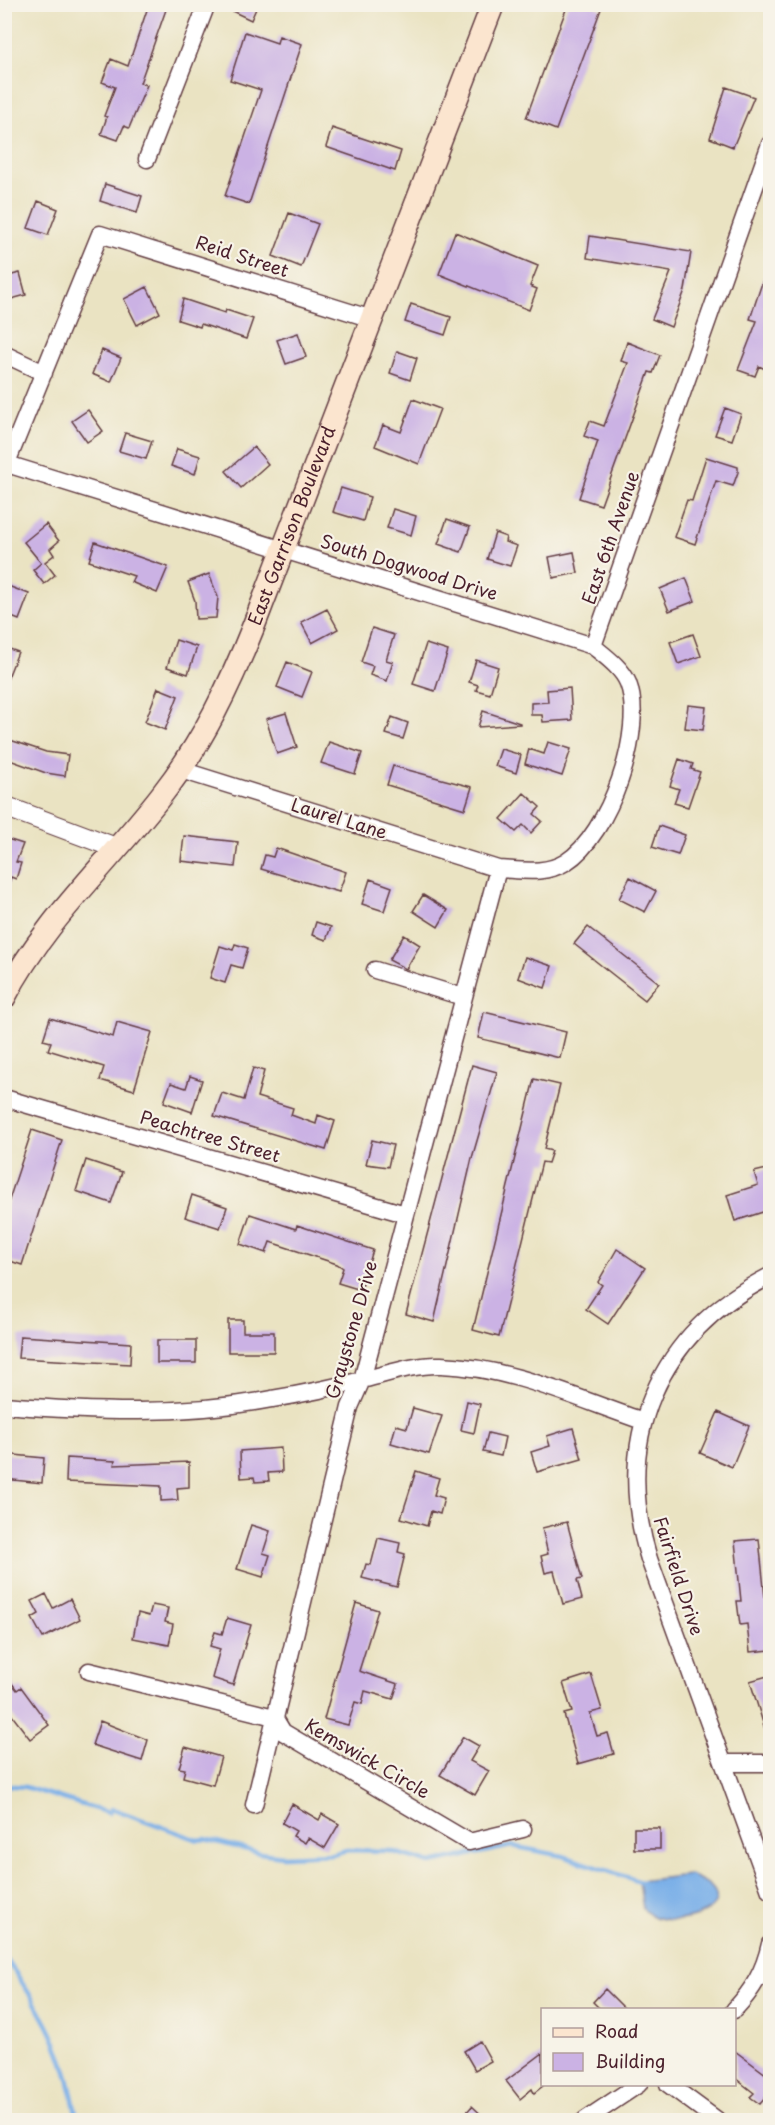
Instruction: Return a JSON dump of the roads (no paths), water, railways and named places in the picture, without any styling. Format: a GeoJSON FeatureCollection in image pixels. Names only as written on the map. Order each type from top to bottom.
{"type":"FeatureCollection","features":[{"type":"Feature","properties":{"kind":"main road","name":"East Garrison Boulevard"},"geometry":{"type":"LineString","coordinates":[[4,998],[39,943],[181,770],[220,704],[283,549],[493,4]]}},
{"type":"Feature","properties":{"kind":"street"},"geometry":{"type":"LineString","coordinates":[[147,159],[207,4]]}},
{"type":"Feature","properties":{"kind":"street","name":"East 6th Avenue"},"geometry":{"type":"LineString","coordinates":[[594,646],[771,144]]}},
{"type":"Feature","properties":{"kind":"street","name":"Reid Street"},"geometry":{"type":"LineString","coordinates":[[44,373],[100,234],[372,320]]}},
{"type":"Feature","properties":{"kind":"street"},"geometry":{"type":"LineString","coordinates":[[4,354],[44,373],[6,467]]}},
{"type":"Feature","properties":{"kind":"street","name":"South Dogwood Drive"},"geometry":{"type":"LineString","coordinates":[[6,467],[283,549],[594,646]]}},
{"type":"Feature","properties":{"kind":"street"},"geometry":{"type":"LineString","coordinates":[[498,869],[543,871],[566,862],[584,844],[610,802],[627,756],[632,706],[627,682],[594,646]]}},
{"type":"Feature","properties":{"kind":"street","name":"Laurel Lane"},"geometry":{"type":"LineString","coordinates":[[181,770],[498,869]]}},
{"type":"Feature","properties":{"kind":"street"},"geometry":{"type":"LineString","coordinates":[[4,806],[116,848]]}},
{"type":"Feature","properties":{"kind":"street","name":"Graystone Drive"},"geometry":{"type":"LineString","coordinates":[[254,1804],[350,1407],[362,1380],[498,869]]}},
{"type":"Feature","properties":{"kind":"street"},"geometry":{"type":"LineString","coordinates":[[375,969],[463,997]]}},
{"type":"Feature","properties":{"kind":"street","name":"Peachtree Street"},"geometry":{"type":"LineString","coordinates":[[4,1098],[405,1214]]}},
{"type":"Feature","properties":{"kind":"street","name":"Fairfield Drive"},"geometry":{"type":"LineString","coordinates":[[771,1276],[735,1297],[697,1329],[667,1368],[643,1421],[635,1472],[640,1528],[663,1600],[771,1891]]}},
{"type":"Feature","properties":{"kind":"street"},"geometry":{"type":"LineString","coordinates":[[4,1405],[84,1411],[206,1409],[273,1399],[408,1368],[438,1365],[461,1366],[519,1380],[643,1421]]}},
{"type":"Feature","properties":{"kind":"street"},"geometry":{"type":"LineString","coordinates":[[89,1671],[274,1717]]}},
{"type":"Feature","properties":{"kind":"street","name":"Kemswick Circle"},"geometry":{"type":"LineString","coordinates":[[274,1717],[283,1732],[469,1842],[523,1829]]}},
{"type":"Feature","properties":{"kind":"street"},"geometry":{"type":"LineString","coordinates":[[724,1763],[771,1763]]}},
{"type":"Feature","properties":{"kind":"street"},"geometry":{"type":"LineString","coordinates":[[736,2009],[752,1991],[771,1944]]}},
{"type":"Feature","properties":{"kind":"street"},"geometry":{"type":"LineString","coordinates":[[585,2121],[638,2086]]}},
{"type":"Feature","properties":{"kind":"street"},"geometry":{"type":"LineString","coordinates":[[669,2086],[717,2121]]}},
{"type":"Feature","properties":{"kind":"water"},"geometry":{"type":"Polygon","coordinates":[[[689,1875],[709,1885],[716,1896],[713,1905],[703,1913],[672,1920],[656,1917],[643,1909],[639,1881],[689,1875]]]}},
{"type":"Feature","properties":{"kind":"waterway"},"geometry":{"type":"LineString","coordinates":[[4,1785],[25,1787],[109,1813],[111,1809],[116,1810],[198,1840],[205,1839],[260,1853],[283,1856],[332,1854],[347,1850],[390,1851],[431,1863],[512,1846],[563,1856],[644,1883]]}},
{"type":"Feature","properties":{"kind":"waterway"},"geometry":{"type":"LineString","coordinates":[[4,1956],[52,2034],[66,2072],[77,2120]]}}]}
